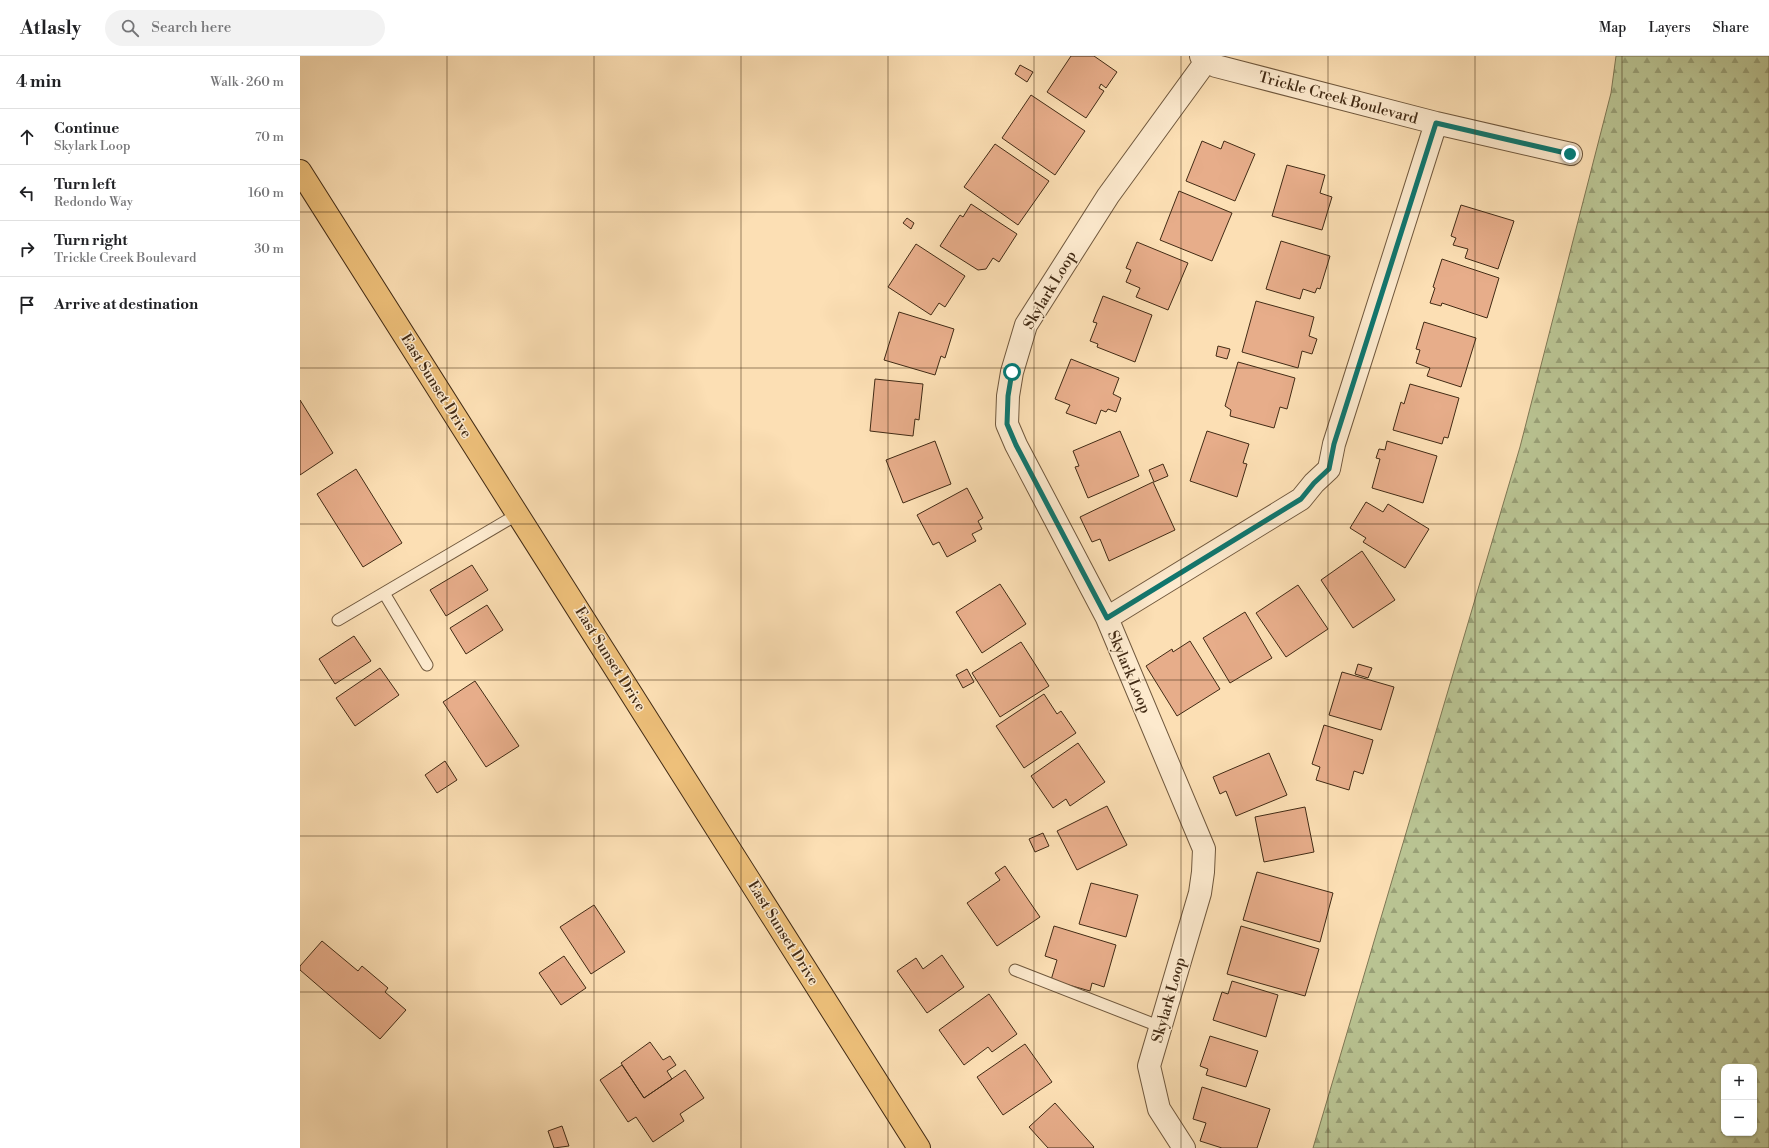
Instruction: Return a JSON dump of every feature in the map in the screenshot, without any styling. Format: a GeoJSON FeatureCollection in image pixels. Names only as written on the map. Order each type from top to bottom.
{"type":"FeatureCollection","features":[{"type":"Feature","properties":{"kind":"main road","name":"East Sunset Drive"},"geometry":{"type":"LineString","coordinates":[[300,171],[919,1148]]}},
{"type":"Feature","properties":{"kind":"street","name":"Trickle Creek Boulevard"},"geometry":{"type":"LineString","coordinates":[[1204,58],[1216,66],[1436,123],[1570,154]]}},
{"type":"Feature","properties":{"kind":"street","name":"Skylark Loop"},"geometry":{"type":"LineString","coordinates":[[1184,1148],[1159,1109],[1149,1066],[1200,893],[1204,849],[1107,618],[1016,445],[1007,424],[1008,396],[1012,372],[1026,325],[1108,196],[1204,58]]}},
{"type":"Feature","properties":{"kind":"street"},"geometry":{"type":"LineString","coordinates":[[1107,618],[1301,499],[1314,483],[1329,469],[1337,436],[1436,123]]}},
{"type":"Feature","properties":{"kind":"lane"},"geometry":{"type":"LineString","coordinates":[[338,620],[518,514]]}},
{"type":"Feature","properties":{"kind":"lane"},"geometry":{"type":"LineString","coordinates":[[384,592],[427,665]]}},
{"type":"Feature","properties":{"kind":"lane"},"geometry":{"type":"LineString","coordinates":[[1015,970],[1161,1027]]}},
{"type":"Feature","properties":{"kind":"green space"},"geometry":{"type":"Polygon","coordinates":[[[1616,56],[1769,56],[1769,1148],[1313,1148],[1520,447],[1611,93],[1616,56]]]}},
{"type":"Feature","properties":{"kind":"building"},"geometry":{"type":"Polygon","coordinates":[[[1071,56],[1094,56],[1117,72],[1106,88],[1101,84],[1099,88],[1104,91],[1086,118],[1047,92],[1071,56]]]}},
{"type":"Feature","properties":{"kind":"building"},"geometry":{"type":"Polygon","coordinates":[[[1020,65],[1033,72],[1027,82],[1015,74],[1020,65]]]}},
{"type":"Feature","properties":{"kind":"building"},"geometry":{"type":"Polygon","coordinates":[[[1031,95],[1085,131],[1055,175],[1002,138],[1031,95]]]}},
{"type":"Feature","properties":{"kind":"building"},"geometry":{"type":"Polygon","coordinates":[[[1202,141],[1221,149],[1224,141],[1255,154],[1235,201],[1186,181],[1202,141]]]}},
{"type":"Feature","properties":{"kind":"building"},"geometry":{"type":"Polygon","coordinates":[[[995,144],[1049,181],[1018,225],[964,187],[995,144]]]}},
{"type":"Feature","properties":{"kind":"building"},"geometry":{"type":"Polygon","coordinates":[[[1287,165],[1325,175],[1320,193],[1332,197],[1322,230],[1272,216],[1287,165]]]}},
{"type":"Feature","properties":{"kind":"building"},"geometry":{"type":"Polygon","coordinates":[[[1179,191],[1232,213],[1212,261],[1160,240],[1179,191]]]}},
{"type":"Feature","properties":{"kind":"building"},"geometry":{"type":"Polygon","coordinates":[[[971,204],[1017,234],[999,262],[993,258],[986,269],[978,270],[940,246],[960,215],[963,217],[971,204]]]}},
{"type":"Feature","properties":{"kind":"building"},"geometry":{"type":"Polygon","coordinates":[[[1461,205],[1514,221],[1498,269],[1465,258],[1468,249],[1453,245],[1456,238],[1451,236],[1461,205]]]}},
{"type":"Feature","properties":{"kind":"building"},"geometry":{"type":"Polygon","coordinates":[[[907,218],[914,223],[911,229],[903,223],[907,218]]]}},
{"type":"Feature","properties":{"kind":"building"},"geometry":{"type":"Polygon","coordinates":[[[1281,241],[1330,256],[1320,289],[1317,288],[1315,293],[1303,289],[1300,299],[1266,289],[1281,241]]]}},
{"type":"Feature","properties":{"kind":"building"},"geometry":{"type":"Polygon","coordinates":[[[1137,242],[1188,263],[1168,310],[1136,297],[1140,288],[1126,282],[1131,270],[1126,268],[1137,242]]]}},
{"type":"Feature","properties":{"kind":"building"},"geometry":{"type":"Polygon","coordinates":[[[916,244],[965,276],[945,307],[939,303],[931,315],[888,287],[916,244]]]}},
{"type":"Feature","properties":{"kind":"building"},"geometry":{"type":"Polygon","coordinates":[[[1442,259],[1499,278],[1487,318],[1442,303],[1441,306],[1430,303],[1435,288],[1433,287],[1442,259]]]}},
{"type":"Feature","properties":{"kind":"building"},"geometry":{"type":"Polygon","coordinates":[[[1103,296],[1152,315],[1135,362],[1097,347],[1098,344],[1090,341],[1097,323],[1093,322],[1103,296]]]}},
{"type":"Feature","properties":{"kind":"building"},"geometry":{"type":"Polygon","coordinates":[[[1256,301],[1314,317],[1309,336],[1317,339],[1312,354],[1302,351],[1298,368],[1242,352],[1256,301]]]}},
{"type":"Feature","properties":{"kind":"building"},"geometry":{"type":"Polygon","coordinates":[[[899,312],[954,329],[945,358],[941,356],[935,375],[884,360],[899,312]]]}},
{"type":"Feature","properties":{"kind":"building"},"geometry":{"type":"Polygon","coordinates":[[[1424,322],[1476,338],[1461,387],[1427,376],[1430,368],[1416,363],[1420,350],[1416,349],[1424,322]]]}},
{"type":"Feature","properties":{"kind":"building"},"geometry":{"type":"Polygon","coordinates":[[[1218,346],[1230,349],[1227,359],[1216,356],[1218,346]]]}},
{"type":"Feature","properties":{"kind":"building"},"geometry":{"type":"Polygon","coordinates":[[[1071,359],[1119,378],[1113,394],[1121,398],[1116,412],[1108,409],[1106,412],[1101,410],[1096,424],[1066,413],[1070,405],[1055,399],[1071,359]]]}},
{"type":"Feature","properties":{"kind":"building"},"geometry":{"type":"Polygon","coordinates":[[[1238,362],[1295,378],[1287,409],[1280,407],[1274,428],[1230,416],[1231,410],[1225,406],[1238,362]]]}},
{"type":"Feature","properties":{"kind":"building"},"geometry":{"type":"Polygon","coordinates":[[[875,379],[923,384],[919,420],[915,419],[913,436],[870,431],[875,379]]]}},
{"type":"Feature","properties":{"kind":"building"},"geometry":{"type":"Polygon","coordinates":[[[1410,384],[1459,398],[1448,438],[1444,437],[1442,444],[1393,430],[1401,402],[1404,404],[1410,384]]]}},
{"type":"Feature","properties":{"kind":"building"},"geometry":{"type":"Polygon","coordinates":[[[300,400],[333,453],[300,475],[300,400]]]}},
{"type":"Feature","properties":{"kind":"building"},"geometry":{"type":"Polygon","coordinates":[[[1120,431],[1139,476],[1088,498],[1075,467],[1079,466],[1073,451],[1120,431]]]}},
{"type":"Feature","properties":{"kind":"building"},"geometry":{"type":"Polygon","coordinates":[[[1207,431],[1249,444],[1243,463],[1247,464],[1237,497],[1190,481],[1207,431]]]}},
{"type":"Feature","properties":{"kind":"building"},"geometry":{"type":"Polygon","coordinates":[[[935,441],[951,484],[903,503],[886,460],[935,441]]]}},
{"type":"Feature","properties":{"kind":"building"},"geometry":{"type":"Polygon","coordinates":[[[1387,441],[1437,456],[1423,503],[1372,488],[1380,459],[1376,458],[1379,449],[1385,450],[1387,441]]]}},
{"type":"Feature","properties":{"kind":"building"},"geometry":{"type":"Polygon","coordinates":[[[1163,464],[1168,476],[1154,482],[1149,470],[1163,464]]]}},
{"type":"Feature","properties":{"kind":"building"},"geometry":{"type":"Polygon","coordinates":[[[356,469],[402,543],[363,567],[317,494],[356,469]]]}},
{"type":"Feature","properties":{"kind":"building"},"geometry":{"type":"Polygon","coordinates":[[[1153,482],[1175,530],[1109,561],[1100,539],[1092,542],[1080,517],[1153,482]]]}},
{"type":"Feature","properties":{"kind":"building"},"geometry":{"type":"Polygon","coordinates":[[[967,488],[983,518],[978,521],[982,529],[972,534],[976,541],[947,557],[939,542],[933,545],[917,515],[967,488]]]}},
{"type":"Feature","properties":{"kind":"building"},"geometry":{"type":"Polygon","coordinates":[[[1366,502],[1383,512],[1388,504],[1429,529],[1405,568],[1363,542],[1366,538],[1350,528],[1366,502]]]}},
{"type":"Feature","properties":{"kind":"building"},"geometry":{"type":"Polygon","coordinates":[[[1362,551],[1395,600],[1353,628],[1321,580],[1362,551]]]}},
{"type":"Feature","properties":{"kind":"building"},"geometry":{"type":"Polygon","coordinates":[[[472,565],[488,590],[446,616],[430,590],[472,565]]]}},
{"type":"Feature","properties":{"kind":"building"},"geometry":{"type":"Polygon","coordinates":[[[1000,584],[1026,624],[982,653],[956,612],[1000,584]]]}},
{"type":"Feature","properties":{"kind":"building"},"geometry":{"type":"Polygon","coordinates":[[[1298,585],[1328,629],[1286,657],[1256,613],[1298,585]]]}},
{"type":"Feature","properties":{"kind":"building"},"geometry":{"type":"Polygon","coordinates":[[[487,605],[503,630],[466,654],[450,628],[487,605]]]}},
{"type":"Feature","properties":{"kind":"building"},"geometry":{"type":"Polygon","coordinates":[[[1245,612],[1272,658],[1230,683],[1203,638],[1245,612]]]}},
{"type":"Feature","properties":{"kind":"building"},"geometry":{"type":"Polygon","coordinates":[[[354,636],[371,661],[335,684],[319,659],[354,636]]]}},
{"type":"Feature","properties":{"kind":"building"},"geometry":{"type":"Polygon","coordinates":[[[1190,641],[1220,689],[1177,716],[1146,666],[1172,649],[1173,652],[1190,641]]]}},
{"type":"Feature","properties":{"kind":"building"},"geometry":{"type":"Polygon","coordinates":[[[1021,642],[1049,686],[1000,717],[972,673],[1021,642]]]}},
{"type":"Feature","properties":{"kind":"building"},"geometry":{"type":"Polygon","coordinates":[[[1358,664],[1372,668],[1368,678],[1355,674],[1358,664]]]}},
{"type":"Feature","properties":{"kind":"building"},"geometry":{"type":"Polygon","coordinates":[[[380,668],[399,695],[355,726],[336,698],[380,668]]]}},
{"type":"Feature","properties":{"kind":"building"},"geometry":{"type":"Polygon","coordinates":[[[967,669],[974,682],[963,688],[956,675],[967,669]]]}},
{"type":"Feature","properties":{"kind":"building"},"geometry":{"type":"Polygon","coordinates":[[[1342,672],[1394,687],[1381,730],[1329,715],[1342,672]]]}},
{"type":"Feature","properties":{"kind":"building"},"geometry":{"type":"Polygon","coordinates":[[[475,681],[519,746],[486,767],[443,702],[475,681]]]}},
{"type":"Feature","properties":{"kind":"building"},"geometry":{"type":"Polygon","coordinates":[[[1044,694],[1057,714],[1061,711],[1076,733],[1024,768],[996,726],[1044,694]]]}},
{"type":"Feature","properties":{"kind":"building"},"geometry":{"type":"Polygon","coordinates":[[[1324,725],[1373,740],[1363,774],[1354,771],[1349,790],[1316,780],[1320,767],[1312,764],[1324,725]]]}},
{"type":"Feature","properties":{"kind":"building"},"geometry":{"type":"Polygon","coordinates":[[[1078,743],[1105,782],[1070,806],[1066,799],[1053,808],[1031,776],[1078,743]]]}},
{"type":"Feature","properties":{"kind":"building"},"geometry":{"type":"Polygon","coordinates":[[[1269,753],[1287,795],[1236,816],[1226,791],[1220,794],[1213,777],[1269,753]]]}},
{"type":"Feature","properties":{"kind":"building"},"geometry":{"type":"Polygon","coordinates":[[[445,761],[457,780],[437,793],[425,775],[445,761]]]}},
{"type":"Feature","properties":{"kind":"building"},"geometry":{"type":"Polygon","coordinates":[[[1107,806],[1127,845],[1077,870],[1057,831],[1107,806]]]}},
{"type":"Feature","properties":{"kind":"building"},"geometry":{"type":"Polygon","coordinates":[[[1305,807],[1314,852],[1264,862],[1255,817],[1305,807]]]}},
{"type":"Feature","properties":{"kind":"building"},"geometry":{"type":"Polygon","coordinates":[[[1043,833],[1049,846],[1035,852],[1029,839],[1043,833]]]}},
{"type":"Feature","properties":{"kind":"building"},"geometry":{"type":"Polygon","coordinates":[[[1005,866],[1040,917],[997,946],[967,903],[1000,880],[995,873],[1005,866]]]}},
{"type":"Feature","properties":{"kind":"building"},"geometry":{"type":"Polygon","coordinates":[[[1257,872],[1333,893],[1320,942],[1243,920],[1257,872]]]}},
{"type":"Feature","properties":{"kind":"building"},"geometry":{"type":"Polygon","coordinates":[[[1091,883],[1138,895],[1126,937],[1079,924],[1091,883]]]}},
{"type":"Feature","properties":{"kind":"building"},"geometry":{"type":"Polygon","coordinates":[[[594,905],[625,952],[591,974],[560,927],[594,905]]]}},
{"type":"Feature","properties":{"kind":"building"},"geometry":{"type":"Polygon","coordinates":[[[1054,926],[1116,945],[1104,987],[1092,983],[1090,991],[1051,980],[1057,960],[1045,956],[1054,926]]]}},
{"type":"Feature","properties":{"kind":"building"},"geometry":{"type":"Polygon","coordinates":[[[1241,926],[1319,949],[1305,996],[1227,974],[1241,926]]]}},
{"type":"Feature","properties":{"kind":"building"},"geometry":{"type":"Polygon","coordinates":[[[322,941],[358,971],[362,966],[388,988],[385,992],[406,1010],[380,1039],[300,970],[300,966],[322,941]]]}},
{"type":"Feature","properties":{"kind":"building"},"geometry":{"type":"Polygon","coordinates":[[[942,955],[964,987],[927,1013],[897,971],[916,958],[923,969],[942,955]]]}},
{"type":"Feature","properties":{"kind":"building"},"geometry":{"type":"Polygon","coordinates":[[[564,956],[586,988],[561,1005],[539,973],[564,956]]]}},
{"type":"Feature","properties":{"kind":"building"},"geometry":{"type":"Polygon","coordinates":[[[1232,981],[1278,995],[1266,1037],[1213,1020],[1222,992],[1228,994],[1232,981]]]}},
{"type":"Feature","properties":{"kind":"building"},"geometry":{"type":"Polygon","coordinates":[[[989,994],[1017,1034],[992,1052],[988,1047],[964,1065],[939,1030],[989,994]]]}},
{"type":"Feature","properties":{"kind":"building"},"geometry":{"type":"Polygon","coordinates":[[[1210,1036],[1258,1051],[1246,1087],[1206,1075],[1208,1069],[1200,1066],[1210,1036]]]}},
{"type":"Feature","properties":{"kind":"building"},"geometry":{"type":"Polygon","coordinates":[[[650,1042],[663,1060],[670,1056],[676,1065],[667,1071],[672,1079],[644,1098],[621,1063],[650,1042]]]}},
{"type":"Feature","properties":{"kind":"building"},"geometry":{"type":"Polygon","coordinates":[[[1025,1044],[1052,1082],[1003,1115],[977,1077],[1025,1044]]]}},
{"type":"Feature","properties":{"kind":"building"},"geometry":{"type":"Polygon","coordinates":[[[622,1065],[644,1098],[685,1070],[704,1098],[680,1114],[684,1121],[653,1142],[636,1117],[628,1122],[600,1080],[622,1065]]]}},
{"type":"Feature","properties":{"kind":"building"},"geometry":{"type":"Polygon","coordinates":[[[1202,1087],[1270,1109],[1257,1148],[1222,1148],[1200,1141],[1206,1123],[1193,1119],[1202,1087]]]}},
{"type":"Feature","properties":{"kind":"building"},"geometry":{"type":"Polygon","coordinates":[[[1055,1103],[1094,1147],[1093,1148],[1048,1148],[1029,1127],[1055,1103]]]}},
{"type":"Feature","properties":{"kind":"building"},"geometry":{"type":"Polygon","coordinates":[[[562,1126],[569,1146],[554,1148],[548,1131],[562,1126]]]}},
{"type":"Feature","properties":{"kind":"route"},"geometry":{"type":"LineString","coordinates":[[1012,372],[1008,396],[1007,424],[1016,445],[1107,618],[1301,499],[1314,483],[1329,469],[1334,444],[1436,123],[1570,154]]}}]}
